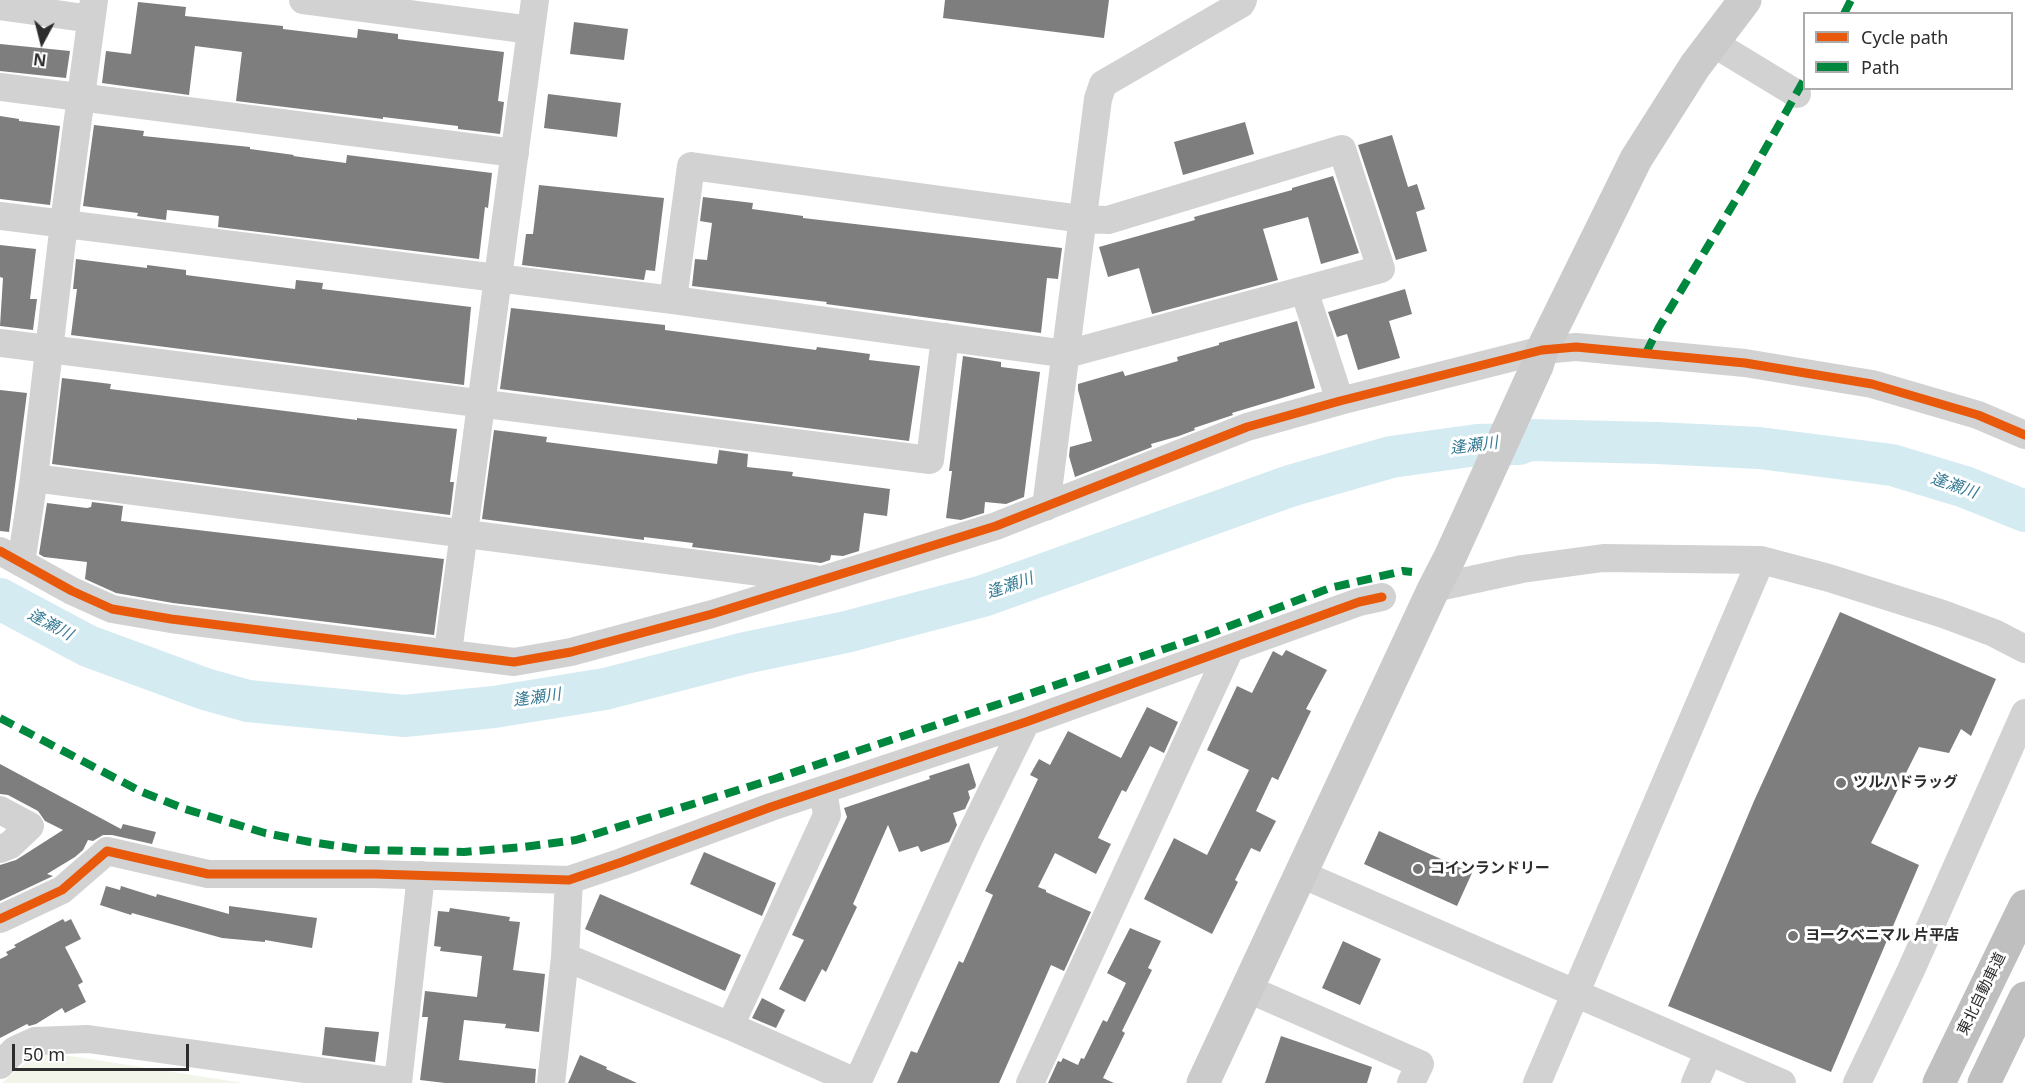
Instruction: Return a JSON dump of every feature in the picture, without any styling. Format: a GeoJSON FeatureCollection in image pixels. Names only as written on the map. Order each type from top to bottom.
{"type":"FeatureCollection","features":[{"type":"Feature","properties":{"kind":"highway","name":"東北自動車道"},"geometry":{"type":"LineString","coordinates":[[1939,1083],[2025,906]]}},
{"type":"Feature","properties":{"kind":"highway"},"geometry":{"type":"LineString","coordinates":[[1984,1083],[2025,998]]}},
{"type":"Feature","properties":{"kind":"street"},"geometry":{"type":"LineString","coordinates":[[303,0],[531,30]]}},
{"type":"Feature","properties":{"kind":"street"},"geometry":{"type":"LineString","coordinates":[[448,652],[535,0]]}},
{"type":"Feature","properties":{"kind":"street"},"geometry":{"type":"LineString","coordinates":[[1046,507],[1098,99],[1103,84],[1241,4],[1243,0]]}},
{"type":"Feature","properties":{"kind":"street"},"geometry":{"type":"LineString","coordinates":[[1203,1083],[1450,557],[1539,358],[1636,159],[1695,66],[1745,0]]}},
{"type":"Feature","properties":{"kind":"street"},"geometry":{"type":"LineString","coordinates":[[0,6],[92,10],[34,478],[11,557],[72,591],[112,609],[171,619],[514,662],[571,652],[712,614],[996,526],[1247,427],[1340,401],[1539,358],[1576,347],[1745,363],[1872,384],[1978,416],[2025,435]]}},
{"type":"Feature","properties":{"kind":"street"},"geometry":{"type":"LineString","coordinates":[[1713,43],[1797,93]]}},
{"type":"Feature","properties":{"kind":"street"},"geometry":{"type":"LineString","coordinates":[[0,87],[515,153]]}},
{"type":"Feature","properties":{"kind":"street"},"geometry":{"type":"LineString","coordinates":[[0,216],[673,300],[1067,354],[1381,269],[1342,148],[1108,220],[1082,219],[690,166],[673,300]]}},
{"type":"Feature","properties":{"kind":"street"},"geometry":{"type":"LineString","coordinates":[[1304,290],[1340,401]]}},
{"type":"Feature","properties":{"kind":"street"},"geometry":{"type":"LineString","coordinates":[[0,343],[930,460],[945,337]]}},
{"type":"Feature","properties":{"kind":"street"},"geometry":{"type":"LineString","coordinates":[[34,478],[825,580]]}},
{"type":"Feature","properties":{"kind":"street"},"geometry":{"type":"LineString","coordinates":[[1434,588],[1522,569],[1603,558],[1761,560],[1829,578],[1943,614],[1994,633],[2025,649]]}},
{"type":"Feature","properties":{"kind":"street"},"geometry":{"type":"LineString","coordinates":[[1537,1083],[1761,560]]}},
{"type":"Feature","properties":{"kind":"street"},"geometry":{"type":"LineString","coordinates":[[0,920],[62,890],[107,851],[208,873],[422,875],[569,880],[823,790],[1026,722],[1359,602],[1382,597]]}},
{"type":"Feature","properties":{"kind":"street"},"geometry":{"type":"LineString","coordinates":[[1030,1083],[1230,649]]}},
{"type":"Feature","properties":{"kind":"street"},"geometry":{"type":"LineString","coordinates":[[1857,1083],[1911,970],[2025,713]]}},
{"type":"Feature","properties":{"kind":"street"},"geometry":{"type":"LineString","coordinates":[[565,957],[858,1083],[969,838],[1026,722]]}},
{"type":"Feature","properties":{"kind":"street"},"geometry":{"type":"LineString","coordinates":[[730,1026],[827,814],[823,790]]}},
{"type":"Feature","properties":{"kind":"street"},"geometry":{"type":"LineString","coordinates":[[0,810],[30,826],[10,845],[0,849]]}},
{"type":"Feature","properties":{"kind":"street"},"geometry":{"type":"LineString","coordinates":[[1301,874],[1782,1083]]}},
{"type":"Feature","properties":{"kind":"street"},"geometry":{"type":"LineString","coordinates":[[0,1065],[15,1050],[35,1041],[88,1039],[398,1083],[422,875]]}},
{"type":"Feature","properties":{"kind":"street"},"geometry":{"type":"LineString","coordinates":[[551,1083],[565,957],[569,880]]}},
{"type":"Feature","properties":{"kind":"street"},"geometry":{"type":"LineString","coordinates":[[1248,989],[1420,1064],[1411,1083]]}},
{"type":"Feature","properties":{"kind":"street"},"geometry":{"type":"LineString","coordinates":[[1695,1083],[1709,1051]]}},
{"type":"Feature","properties":{"kind":"shaded area"},"geometry":{"type":"Polygon","coordinates":[[[39,1051],[243,1083],[2,1083],[39,1051]]]}},
{"type":"Feature","properties":{"kind":"building"},"geometry":{"type":"Polygon","coordinates":[[[945,0],[1109,0],[1104,38],[943,18],[945,0]]]}},
{"type":"Feature","properties":{"kind":"building"},"geometry":{"type":"Polygon","coordinates":[[[138,2],[186,7],[185,16],[283,26],[283,29],[357,38],[358,29],[398,34],[398,39],[504,52],[498,101],[504,102],[500,134],[458,129],[458,126],[236,101],[242,52],[195,46],[189,95],[102,83],[106,51],[131,54],[138,2]]]}},
{"type":"Feature","properties":{"kind":"building"},"geometry":{"type":"Polygon","coordinates":[[[574,22],[628,29],[624,60],[570,54],[574,22]]]}},
{"type":"Feature","properties":{"kind":"building"},"geometry":{"type":"Polygon","coordinates":[[[0,44],[70,51],[66,78],[0,71],[0,44]]]}},
{"type":"Feature","properties":{"kind":"building"},"geometry":{"type":"Polygon","coordinates":[[[548,94],[621,103],[617,137],[544,128],[548,94]]]}},
{"type":"Feature","properties":{"kind":"building"},"geometry":{"type":"Polygon","coordinates":[[[0,116],[19,119],[19,121],[60,126],[50,205],[0,199],[0,116]]]}},
{"type":"Feature","properties":{"kind":"building"},"geometry":{"type":"Polygon","coordinates":[[[1245,122],[1254,154],[1183,175],[1174,142],[1245,122]]]}},
{"type":"Feature","properties":{"kind":"building"},"geometry":{"type":"Polygon","coordinates":[[[94,125],[144,131],[143,136],[250,147],[250,149],[346,163],[347,155],[492,173],[488,208],[485,207],[479,259],[218,227],[219,216],[167,210],[166,220],[137,216],[138,213],[83,206],[94,125]]]}},
{"type":"Feature","properties":{"kind":"building"},"geometry":{"type":"Polygon","coordinates":[[[1392,135],[1408,187],[1417,184],[1425,209],[1416,212],[1427,251],[1396,260],[1358,145],[1392,135]]]}},
{"type":"Feature","properties":{"kind":"building"},"geometry":{"type":"Polygon","coordinates":[[[1333,176],[1359,253],[1321,264],[1308,217],[1263,229],[1278,280],[1152,314],[1139,268],[1108,277],[1099,247],[1195,220],[1194,217],[1292,190],[1292,188],[1333,176]]]}},
{"type":"Feature","properties":{"kind":"building"},"geometry":{"type":"Polygon","coordinates":[[[539,185],[664,198],[655,271],[646,270],[644,280],[522,265],[526,234],[533,234],[539,185]]]}},
{"type":"Feature","properties":{"kind":"building"},"geometry":{"type":"Polygon","coordinates":[[[703,197],[753,203],[752,209],[803,216],[803,218],[1062,248],[1058,279],[1047,278],[1041,333],[826,304],[827,302],[692,286],[695,259],[707,260],[712,223],[700,221],[703,197]]]}},
{"type":"Feature","properties":{"kind":"building"},"geometry":{"type":"Polygon","coordinates":[[[0,245],[36,249],[30,299],[37,299],[33,330],[0,326],[3,278],[0,277],[0,245]]]}},
{"type":"Feature","properties":{"kind":"building"},"geometry":{"type":"Polygon","coordinates":[[[76,259],[147,268],[147,265],[186,270],[186,275],[295,289],[296,280],[323,283],[322,289],[471,307],[464,385],[71,335],[77,289],[73,289],[76,259]]]}},
{"type":"Feature","properties":{"kind":"building"},"geometry":{"type":"Polygon","coordinates":[[[1405,289],[1412,314],[1389,321],[1400,358],[1358,370],[1347,334],[1337,337],[1328,312],[1405,289]]]}},
{"type":"Feature","properties":{"kind":"building"},"geometry":{"type":"Polygon","coordinates":[[[511,308],[665,325],[665,330],[816,350],[817,347],[870,354],[869,360],[920,366],[909,441],[500,389],[511,308]]]}},
{"type":"Feature","properties":{"kind":"building"},"geometry":{"type":"Polygon","coordinates":[[[1297,321],[1315,388],[1232,413],[1233,415],[1151,444],[1152,447],[1075,477],[1069,456],[1070,447],[1092,441],[1078,384],[1123,371],[1125,376],[1178,361],[1177,357],[1297,321]]]}},
{"type":"Feature","properties":{"kind":"building"},"geometry":{"type":"Polygon","coordinates":[[[963,356],[1001,362],[1001,367],[1040,372],[1024,497],[1006,504],[985,502],[984,513],[961,520],[946,518],[952,471],[949,471],[963,356]]]}},
{"type":"Feature","properties":{"kind":"building"},"geometry":{"type":"Polygon","coordinates":[[[62,378],[111,384],[110,389],[357,420],[357,418],[457,429],[450,482],[454,482],[450,515],[52,464],[62,378]]]}},
{"type":"Feature","properties":{"kind":"building"},"geometry":{"type":"Polygon","coordinates":[[[0,390],[27,393],[9,532],[0,531],[0,390]]]}},
{"type":"Feature","properties":{"kind":"building"},"geometry":{"type":"Polygon","coordinates":[[[494,430],[547,437],[546,442],[717,464],[719,450],[748,454],[747,467],[793,472],[792,476],[890,489],[887,516],[864,513],[859,551],[843,556],[831,555],[830,560],[821,563],[692,547],[693,543],[644,537],[644,540],[482,519],[494,430]]]}},
{"type":"Feature","properties":{"kind":"building"},"geometry":{"type":"Polygon","coordinates":[[[92,502],[123,506],[121,521],[444,559],[434,635],[173,603],[116,593],[85,579],[87,562],[44,557],[39,554],[47,503],[87,508],[91,507],[92,502]]]}},
{"type":"Feature","properties":{"kind":"building"},"geometry":{"type":"Polygon","coordinates":[[[1840,612],[1996,679],[1971,736],[1961,729],[1949,753],[1919,747],[1871,843],[1919,865],[1831,1072],[1668,1006],[1754,801],[1840,612]]]}},
{"type":"Feature","properties":{"kind":"building"},"geometry":{"type":"Polygon","coordinates":[[[1286,650],[1327,670],[1306,709],[1311,711],[1278,780],[1272,777],[1256,811],[1276,821],[1260,852],[1251,848],[1235,880],[1238,882],[1212,934],[1144,899],[1174,838],[1207,855],[1249,770],[1207,750],[1237,686],[1252,693],[1273,651],[1282,656],[1286,650]]]}},
{"type":"Feature","properties":{"kind":"building"},"geometry":{"type":"Polygon","coordinates":[[[1147,707],[1178,722],[1164,753],[1150,746],[1126,792],[1122,790],[1098,838],[1111,844],[1096,874],[1055,853],[1038,887],[1091,912],[1064,971],[1051,965],[999,1083],[897,1083],[911,1051],[917,1053],[959,961],[963,963],[993,895],[985,891],[1038,779],[1030,775],[1039,759],[1050,765],[1068,731],[1121,758],[1147,707]]]}},
{"type":"Feature","properties":{"kind":"building"},"geometry":{"type":"Polygon","coordinates":[[[969,763],[976,785],[968,791],[970,798],[965,809],[953,813],[957,825],[949,842],[921,852],[918,846],[899,852],[888,825],[853,904],[857,907],[826,972],[822,969],[805,1002],[779,989],[804,940],[792,935],[847,817],[844,808],[930,779],[929,776],[969,763]]]}},
{"type":"Feature","properties":{"kind":"building"},"geometry":{"type":"Polygon","coordinates":[[[0,764],[121,829],[123,824],[156,832],[152,844],[112,835],[103,835],[93,841],[88,840],[83,850],[75,857],[47,874],[53,876],[0,901],[0,865],[16,860],[63,830],[45,821],[38,811],[8,795],[0,794],[0,764]]]}},
{"type":"Feature","properties":{"kind":"building","name":"コインランドリー"},"geometry":{"type":"Polygon","coordinates":[[[1379,831],[1472,873],[1457,906],[1364,864],[1379,831]]]}},
{"type":"Feature","properties":{"kind":"building"},"geometry":{"type":"Polygon","coordinates":[[[704,852],[776,883],[762,916],[690,884],[704,852]]]}},
{"type":"Feature","properties":{"kind":"building"},"geometry":{"type":"Polygon","coordinates":[[[106,886],[120,890],[121,886],[156,897],[157,894],[229,914],[229,906],[317,918],[312,948],[265,940],[265,942],[222,938],[132,913],[131,915],[100,905],[106,886]]]}},
{"type":"Feature","properties":{"kind":"building"},"geometry":{"type":"Polygon","coordinates":[[[600,894],[741,955],[725,991],[585,929],[600,894]]]}},
{"type":"Feature","properties":{"kind":"building"},"geometry":{"type":"Polygon","coordinates":[[[450,908],[510,917],[509,921],[520,922],[513,970],[545,974],[539,1032],[505,1028],[506,1024],[464,1020],[459,1060],[536,1069],[535,1083],[445,1083],[420,1080],[428,1017],[422,1017],[425,991],[477,997],[482,956],[440,951],[441,947],[434,946],[438,911],[449,912],[450,908]]]}},
{"type":"Feature","properties":{"kind":"building"},"geometry":{"type":"Polygon","coordinates":[[[63,919],[65,922],[71,919],[81,939],[65,947],[83,982],[78,985],[86,1002],[65,1013],[62,1008],[36,1024],[29,1026],[27,1024],[0,1038],[0,959],[8,955],[6,952],[16,947],[14,945],[63,919]]]}},
{"type":"Feature","properties":{"kind":"building"},"geometry":{"type":"Polygon","coordinates":[[[1130,928],[1161,941],[1148,968],[1152,970],[1122,1031],[1125,1033],[1103,1078],[1114,1083],[1048,1083],[1058,1061],[1061,1062],[1063,1058],[1078,1065],[1081,1058],[1084,1059],[1103,1020],[1107,1022],[1126,983],[1107,973],[1130,928]]]}},
{"type":"Feature","properties":{"kind":"building"},"geometry":{"type":"Polygon","coordinates":[[[1343,941],[1381,959],[1360,1005],[1322,988],[1343,941]]]}},
{"type":"Feature","properties":{"kind":"building"},"geometry":{"type":"Polygon","coordinates":[[[762,998],[785,1010],[776,1028],[752,1018],[762,998]]]}},
{"type":"Feature","properties":{"kind":"building"},"geometry":{"type":"Polygon","coordinates":[[[325,1027],[379,1032],[375,1062],[322,1055],[325,1027]]]}},
{"type":"Feature","properties":{"kind":"building"},"geometry":{"type":"Polygon","coordinates":[[[1281,1036],[1372,1067],[1367,1083],[1265,1083],[1281,1036]]]}},
{"type":"Feature","properties":{"kind":"building"},"geometry":{"type":"Polygon","coordinates":[[[580,1055],[607,1067],[606,1069],[637,1083],[568,1083],[580,1055]]]}},
{"type":"Feature","properties":{"kind":"waterway","name":"逢瀬川"},"geometry":{"type":"LineString","coordinates":[[0,599],[88,646],[205,689],[248,701],[404,716],[494,707],[605,689],[745,653],[846,632],[983,596],[1290,486],[1391,457],[1477,445],[1519,444],[1529,440],[1759,448],[1892,465],[1965,487],[2025,511]]}},
{"type":"Feature","properties":{"kind":"marked path"},"geometry":{"type":"LineString","coordinates":[[1845,12],[1851,0]]}},
{"type":"Feature","properties":{"kind":"marked path"},"geometry":{"type":"LineString","coordinates":[[1646,353],[1803,82]]}},
{"type":"Feature","properties":{"kind":"marked path"},"geometry":{"type":"LineString","coordinates":[[0,718],[142,792],[185,809],[265,833],[366,850],[464,852],[523,847],[576,840],[774,779],[1206,635],[1330,588],[1403,571],[1412,572]]}},
{"type":"Feature","properties":{"kind":"cycle path"},"geometry":{"type":"LineString","coordinates":[[0,551],[72,591],[112,609],[171,619],[514,662],[571,652],[712,614],[996,526],[1247,427],[1542,350],[1576,347],[1745,363],[1872,384],[1978,415],[2025,435]]}},
{"type":"Feature","properties":{"kind":"cycle path"},"geometry":{"type":"LineString","coordinates":[[0,919],[62,890],[107,851],[208,874],[375,874],[569,880],[771,807],[1026,722],[1359,602],[1382,597]]}},
{"type":"Feature","properties":{"kind":"place","name":"ツルハドラッグ"},"geometry":{"type":"Point","coordinates":[1841,783]}},
{"type":"Feature","properties":{"kind":"place","name":"コインランドリー"},"geometry":{"type":"Point","coordinates":[1418,869]}},
{"type":"Feature","properties":{"kind":"place","name":"ヨークベニマル 片平店"},"geometry":{"type":"Point","coordinates":[1793,936]}}]}
